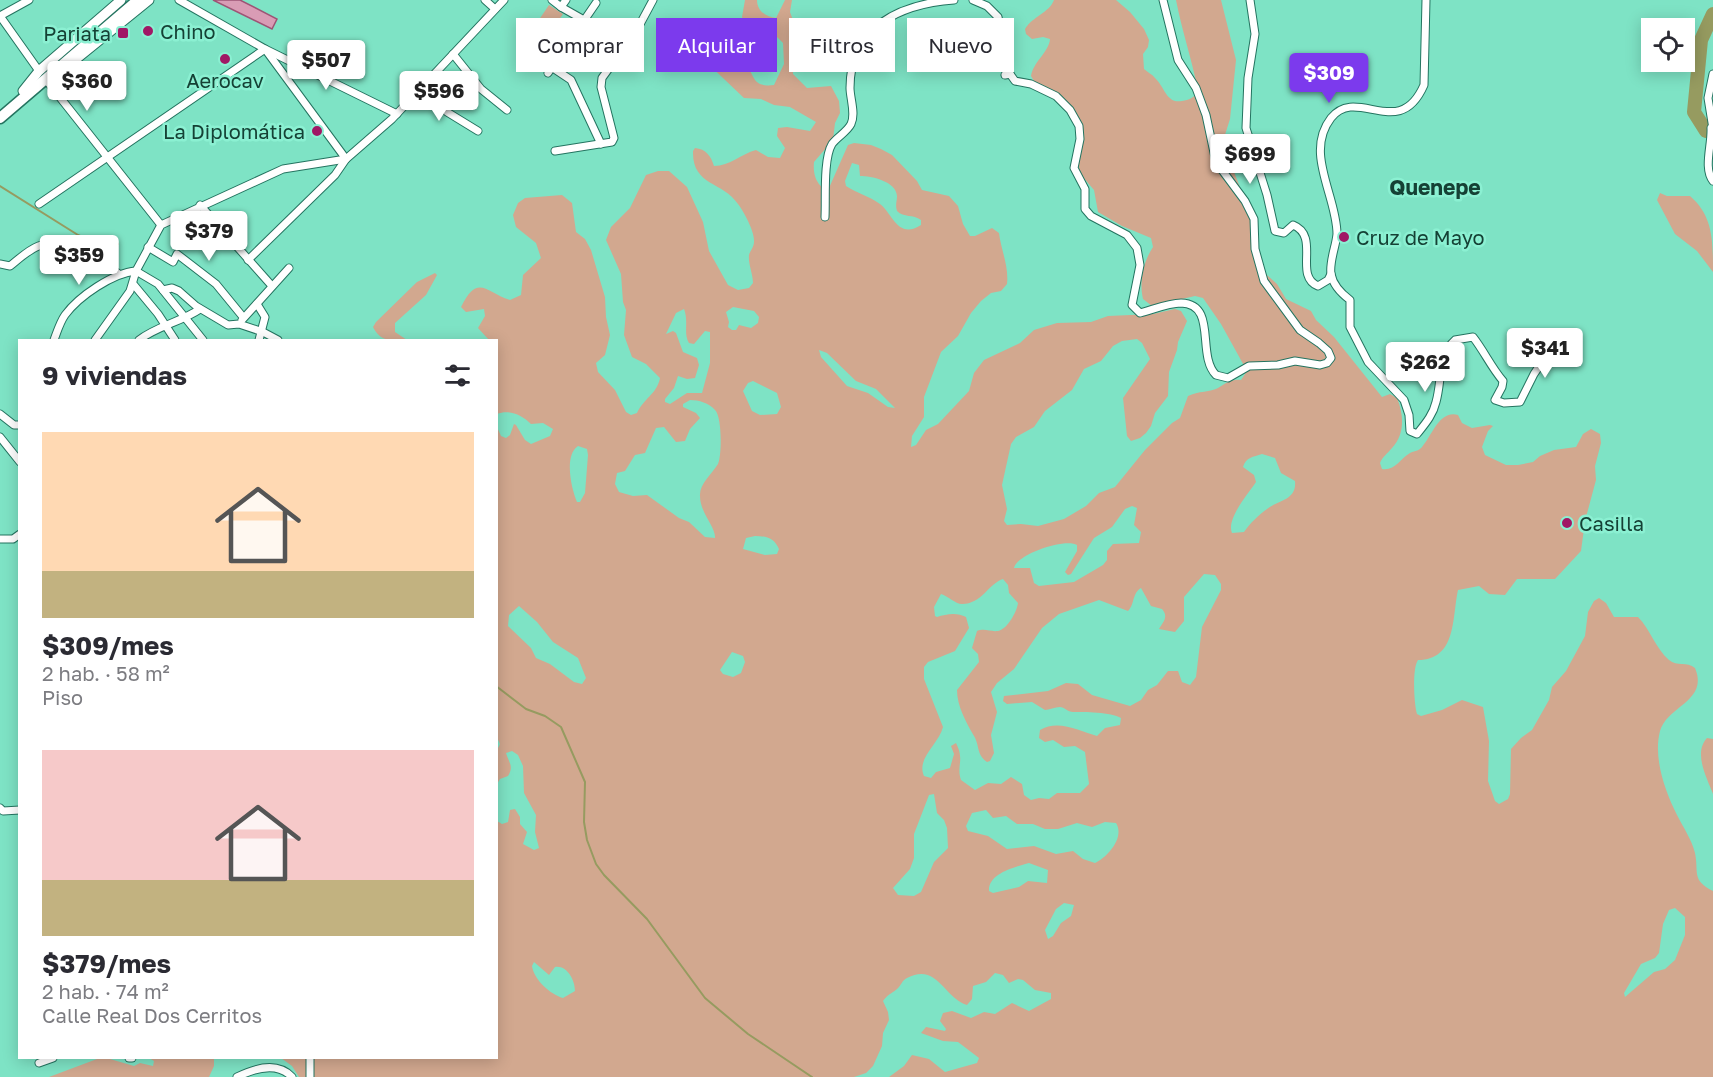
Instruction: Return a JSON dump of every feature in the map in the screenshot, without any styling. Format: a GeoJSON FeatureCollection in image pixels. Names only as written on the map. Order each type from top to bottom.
{"type":"FeatureCollection","features":[{"type":"Feature","properties":{"kind":"main road"},"geometry":{"type":"LineString","coordinates":[[0,118],[130,0]]}},
{"type":"Feature","properties":{"kind":"main road"},"geometry":{"type":"LineString","coordinates":[[0,110],[25,93],[138,0]]}},
{"type":"Feature","properties":{"kind":"street"},"geometry":{"type":"LineString","coordinates":[[29,0],[0,16],[39,71]]}},
{"type":"Feature","properties":{"kind":"street"},"geometry":{"type":"LineString","coordinates":[[25,93],[39,71],[121,0]]}},
{"type":"Feature","properties":{"kind":"street"},"geometry":{"type":"LineString","coordinates":[[25,93],[47,81],[149,0]]}},
{"type":"Feature","properties":{"kind":"street"},"geometry":{"type":"LineString","coordinates":[[179,0],[266,49],[397,114]]}},
{"type":"Feature","properties":{"kind":"street"},"geometry":{"type":"LineString","coordinates":[[485,0],[495,9]]}},
{"type":"Feature","properties":{"kind":"street"},"geometry":{"type":"LineString","coordinates":[[248,260],[335,175],[346,159],[397,114],[504,0]]}},
{"type":"Feature","properties":{"kind":"street"},"geometry":{"type":"LineString","coordinates":[[552,0],[563,3],[582,18]]}},
{"type":"Feature","properties":{"kind":"street"},"geometry":{"type":"LineString","coordinates":[[555,151],[612,142],[614,138],[600,87],[602,78],[638,28],[653,0]]}},
{"type":"Feature","properties":{"kind":"street"},"geometry":{"type":"LineString","coordinates":[[825,217],[830,147],[851,124],[853,112],[850,96],[851,71],[857,51],[870,31],[889,16],[928,2],[954,0]]}},
{"type":"Feature","properties":{"kind":"street"},"geometry":{"type":"LineString","coordinates":[[973,0],[987,6],[998,16],[1008,74],[1015,81],[1031,84],[1056,96],[1070,110],[1079,126],[1080,139],[1074,168],[1085,189],[1085,209],[1091,216],[1127,235],[1137,248],[1140,265],[1132,305],[1135,310],[1140,313],[1179,303],[1190,304],[1197,308],[1203,317],[1206,362],[1215,375],[1228,378],[1249,366],[1278,365],[1295,361],[1320,365],[1328,363],[1331,358],[1328,351],[1300,330],[1279,306],[1264,281],[1255,249],[1254,219],[1245,201],[1216,162],[1199,97],[1178,60],[1163,0]]}},
{"type":"Feature","properties":{"kind":"street"},"geometry":{"type":"LineString","coordinates":[[1250,0],[1255,34],[1248,78],[1246,128],[1267,195],[1275,231],[1279,234],[1284,233],[1293,225],[1299,229],[1308,249],[1307,279],[1318,286],[1328,280],[1331,274],[1337,232],[1320,154],[1322,136],[1332,117],[1353,106],[1387,113],[1397,112],[1412,105],[1419,96],[1424,85],[1426,0]]}},
{"type":"Feature","properties":{"kind":"street"},"geometry":{"type":"LineString","coordinates":[[585,18],[596,3]]}},
{"type":"Feature","properties":{"kind":"street"},"geometry":{"type":"LineString","coordinates":[[39,204],[266,49]]}},
{"type":"Feature","properties":{"kind":"street"},"geometry":{"type":"LineString","coordinates":[[266,49],[346,159]]}},
{"type":"Feature","properties":{"kind":"street"},"geometry":{"type":"LineString","coordinates":[[453,54],[481,89],[507,110]]}},
{"type":"Feature","properties":{"kind":"street"},"geometry":{"type":"LineString","coordinates":[[552,72],[571,81],[601,144]]}},
{"type":"Feature","properties":{"kind":"street"},"geometry":{"type":"LineString","coordinates":[[1713,74],[1708,98],[1712,144],[1707,170],[1713,181]]}},
{"type":"Feature","properties":{"kind":"street"},"geometry":{"type":"LineString","coordinates":[[47,81],[161,225]]}},
{"type":"Feature","properties":{"kind":"street"},"geometry":{"type":"LineString","coordinates":[[427,82],[443,97],[447,112],[478,131]]}},
{"type":"Feature","properties":{"kind":"street"},"geometry":{"type":"LineString","coordinates":[[96,339],[134,285],[136,271],[161,225],[283,169],[346,159]]}},
{"type":"Feature","properties":{"kind":"street"},"geometry":{"type":"LineString","coordinates":[[200,206],[272,286]]}},
{"type":"Feature","properties":{"kind":"street"},"geometry":{"type":"LineString","coordinates":[[0,264],[10,266],[31,249],[44,244],[54,244],[64,250],[76,263],[100,260],[119,274]]}},
{"type":"Feature","properties":{"kind":"street"},"geometry":{"type":"LineString","coordinates":[[148,247],[173,262],[177,254],[224,291],[241,321],[276,339]]}},
{"type":"Feature","properties":{"kind":"street"},"geometry":{"type":"LineString","coordinates":[[163,290],[172,288],[178,291],[200,309],[228,325],[241,321],[289,268]]}},
{"type":"Feature","properties":{"kind":"street"},"geometry":{"type":"LineString","coordinates":[[54,339],[66,314],[84,298],[119,274],[136,271],[158,284],[202,339]]}},
{"type":"Feature","properties":{"kind":"street"},"geometry":{"type":"LineString","coordinates":[[1331,274],[1341,293],[1350,300],[1350,327],[1368,363],[1404,400],[1409,415],[1410,431],[1417,434],[1430,418],[1436,402],[1444,353],[1455,340],[1473,337],[1481,347],[1491,367],[1503,381],[1495,400],[1504,403],[1520,402],[1534,374],[1552,347]]}},
{"type":"Feature","properties":{"kind":"street"},"geometry":{"type":"LineString","coordinates":[[134,285],[166,324],[174,339]]}},
{"type":"Feature","properties":{"kind":"street"},"geometry":{"type":"LineString","coordinates":[[257,304],[265,317],[260,339]]}},
{"type":"Feature","properties":{"kind":"street"},"geometry":{"type":"LineString","coordinates":[[141,339],[166,324],[187,318],[200,309]]}},
{"type":"Feature","properties":{"kind":"street"},"geometry":{"type":"LineString","coordinates":[[0,414],[18,425]]}},
{"type":"Feature","properties":{"kind":"street"},"geometry":{"type":"LineString","coordinates":[[0,437],[18,460]]}},
{"type":"Feature","properties":{"kind":"street"},"geometry":{"type":"LineString","coordinates":[[0,539],[13,539],[18,535]]}},
{"type":"Feature","properties":{"kind":"street"},"geometry":{"type":"LineString","coordinates":[[0,808],[3,811],[18,810]]}},
{"type":"Feature","properties":{"kind":"street"},"geometry":{"type":"LineString","coordinates":[[39,1064],[51,1059]]}},
{"type":"Feature","properties":{"kind":"street"},"geometry":{"type":"LineString","coordinates":[[310,1059],[310,1077]]}},
{"type":"Feature","properties":{"kind":"street"},"geometry":{"type":"LineString","coordinates":[[237,1077],[247,1072],[277,1066],[284,1068],[292,1077]]}},
{"type":"Feature","properties":{"kind":"shaded area"},"geometry":{"type":"Polygon","coordinates":[[[745,0],[757,0],[763,13],[776,18],[742,18],[745,0]]]}},
{"type":"Feature","properties":{"kind":"shaded area"},"geometry":{"type":"Polygon","coordinates":[[[785,0],[792,0],[790,12],[792,18],[789,18],[789,72],[793,72],[807,88],[831,86],[839,101],[840,113],[835,123],[833,140],[814,162],[815,177],[824,189],[829,188],[848,145],[854,143],[871,145],[892,155],[917,181],[922,190],[949,196],[958,206],[963,224],[970,236],[992,228],[999,233],[1006,264],[1007,284],[1001,291],[991,293],[981,301],[958,336],[941,352],[924,397],[924,417],[912,436],[911,447],[916,445],[926,430],[938,424],[969,391],[974,373],[984,360],[1020,343],[1034,330],[1057,323],[1091,322],[1108,316],[1153,314],[1175,309],[1181,311],[1187,321],[1169,372],[1168,396],[1155,413],[1151,426],[1140,438],[1131,441],[1127,436],[1123,398],[1150,359],[1142,343],[1137,339],[1122,341],[1113,346],[1101,361],[1084,369],[1072,390],[1045,411],[1034,427],[1016,437],[1011,444],[1002,485],[1007,509],[1004,521],[1007,525],[1038,526],[1064,519],[1086,506],[1099,493],[1115,487],[1145,450],[1180,418],[1188,396],[1215,389],[1231,381],[1241,380],[1247,371],[1221,324],[1203,298],[1195,296],[1152,306],[1143,299],[1142,279],[1153,247],[1151,238],[1122,226],[1098,212],[1094,190],[1082,176],[1077,162],[1078,124],[1053,91],[1034,81],[1031,76],[1050,39],[1043,37],[1032,39],[1026,34],[1025,29],[1054,0],[1116,0],[1130,12],[1144,29],[1149,40],[1148,47],[1143,54],[1144,69],[1152,75],[1172,100],[1182,101],[1191,98],[1198,91],[1176,0],[1221,0],[1236,60],[1230,119],[1224,138],[1229,159],[1255,226],[1259,268],[1277,284],[1286,299],[1311,311],[1316,320],[1334,337],[1382,397],[1390,394],[1397,398],[1402,418],[1401,431],[1396,443],[1380,463],[1382,469],[1394,466],[1410,453],[1421,448],[1441,420],[1451,414],[1458,415],[1462,423],[1472,428],[1493,426],[1488,431],[1482,447],[1485,455],[1506,465],[1533,462],[1554,450],[1576,447],[1583,434],[1591,429],[1600,434],[1601,443],[1595,466],[1596,480],[1585,521],[1581,551],[1555,579],[1517,579],[1505,595],[1489,594],[1479,586],[1458,590],[1453,624],[1446,645],[1440,653],[1431,658],[1418,660],[1416,664],[1414,686],[1416,709],[1417,714],[1421,716],[1442,710],[1462,700],[1483,707],[1489,741],[1488,781],[1495,801],[1499,804],[1508,799],[1510,794],[1511,749],[1532,730],[1549,700],[1552,687],[1566,671],[1585,636],[1588,612],[1594,601],[1599,598],[1606,603],[1614,617],[1638,617],[1669,660],[1695,668],[1698,679],[1696,688],[1692,696],[1664,722],[1658,741],[1658,752],[1661,774],[1668,796],[1694,848],[1697,875],[1701,883],[1713,891],[1713,1077],[889,1077],[904,1066],[912,1055],[929,1059],[945,1072],[977,1063],[979,1058],[958,1042],[943,1041],[921,1033],[926,1027],[945,1031],[940,1021],[943,1013],[952,1011],[971,1018],[984,1012],[995,1014],[1012,1003],[1029,1011],[1051,999],[1051,993],[1035,990],[1023,980],[1018,979],[1009,983],[1003,975],[995,973],[986,982],[973,986],[972,999],[967,1005],[952,996],[940,983],[926,974],[917,974],[905,979],[883,1001],[889,1020],[883,1033],[882,1046],[873,1066],[866,1073],[854,1077],[299,1077],[292,1066],[282,1059],[498,1059],[498,822],[502,824],[508,822],[510,810],[515,809],[520,817],[520,824],[527,832],[523,844],[534,850],[539,848],[535,832],[536,815],[524,793],[523,766],[518,755],[512,751],[506,753],[510,773],[498,782],[500,744],[498,740],[498,429],[501,436],[506,438],[510,435],[514,424],[525,440],[531,444],[550,436],[553,429],[543,423],[531,424],[515,414],[506,412],[498,414],[498,339],[488,339],[478,328],[485,316],[484,309],[466,312],[461,307],[472,290],[477,288],[488,290],[510,300],[521,295],[523,275],[541,258],[536,243],[516,227],[513,215],[518,203],[525,198],[562,195],[572,203],[576,232],[585,239],[591,250],[605,297],[610,335],[605,355],[596,363],[598,372],[615,390],[626,412],[631,415],[637,413],[656,388],[660,378],[646,364],[632,357],[624,335],[626,310],[623,302],[621,274],[606,240],[611,227],[630,208],[646,175],[658,171],[669,171],[687,187],[703,222],[709,251],[728,285],[738,290],[749,288],[753,283],[749,258],[754,242],[751,228],[732,197],[698,171],[693,151],[695,148],[705,151],[714,166],[725,164],[756,150],[768,157],[780,158],[785,148],[777,136],[778,128],[787,127],[810,131],[816,122],[790,107],[774,105],[761,99],[744,98],[717,72],[750,72],[757,82],[774,85],[784,64],[783,43],[777,37],[776,18],[785,0]],[[852,163],[845,181],[846,186],[885,208],[901,228],[913,229],[921,225],[921,220],[918,218],[903,215],[897,211],[896,191],[888,183],[876,178],[860,176],[859,165],[852,163]],[[733,307],[726,312],[728,327],[732,330],[736,330],[739,325],[751,328],[758,323],[759,317],[754,311],[733,307]],[[684,309],[676,313],[666,334],[673,331],[676,333],[683,352],[697,358],[699,365],[695,378],[687,379],[678,376],[674,388],[665,399],[665,402],[670,404],[687,393],[702,393],[710,363],[710,332],[705,331],[694,344],[689,343],[686,335],[684,309]],[[819,350],[821,357],[847,386],[868,393],[888,407],[895,408],[876,389],[856,381],[827,353],[819,350]],[[753,381],[748,383],[743,391],[752,411],[760,415],[777,414],[781,407],[777,393],[753,381]],[[690,400],[683,404],[683,407],[696,413],[700,418],[690,429],[685,441],[676,442],[664,427],[656,428],[645,453],[635,455],[625,471],[617,473],[615,484],[619,492],[633,496],[647,495],[679,518],[689,522],[705,537],[715,538],[702,508],[700,492],[718,464],[721,436],[719,420],[715,410],[707,404],[690,400]],[[578,446],[574,450],[570,472],[577,502],[580,502],[585,493],[588,455],[587,449],[578,446]],[[1262,454],[1246,461],[1243,467],[1254,475],[1256,482],[1235,514],[1231,527],[1232,533],[1244,532],[1264,511],[1286,499],[1293,492],[1295,481],[1281,473],[1275,458],[1262,454]],[[1132,506],[1125,509],[1112,527],[1094,538],[1071,574],[1068,575],[1065,572],[1077,551],[1077,545],[1071,543],[1032,553],[1017,563],[1014,568],[1030,568],[1034,583],[1039,586],[1074,582],[1103,565],[1107,560],[1107,551],[1113,544],[1139,543],[1141,532],[1134,525],[1137,508],[1132,506]],[[767,537],[746,538],[743,549],[765,555],[777,554],[779,549],[777,545],[767,537]],[[1204,574],[1184,597],[1184,621],[1175,632],[1159,629],[1165,619],[1164,612],[1162,609],[1151,606],[1141,588],[1136,593],[1128,611],[1099,600],[1059,614],[1042,628],[1014,669],[997,683],[991,692],[997,712],[991,735],[994,753],[987,762],[981,756],[976,740],[962,714],[957,690],[979,662],[978,654],[972,648],[977,631],[1002,630],[1011,619],[1018,603],[1009,593],[1008,585],[1003,579],[975,601],[969,603],[959,604],[941,594],[934,607],[935,616],[963,615],[966,617],[969,628],[955,651],[928,662],[924,667],[924,679],[943,727],[925,757],[922,769],[924,776],[931,778],[936,772],[950,768],[954,754],[951,746],[956,743],[960,754],[961,780],[975,790],[988,783],[1001,784],[1011,777],[1022,784],[1024,795],[1031,800],[1049,799],[1057,793],[1080,793],[1089,784],[1085,752],[1075,746],[1064,747],[1053,740],[1045,742],[1039,738],[1040,730],[1061,726],[1097,736],[1105,728],[1120,725],[1121,718],[1104,713],[1071,712],[1060,707],[1045,710],[1032,702],[1007,704],[1003,701],[1004,696],[1048,691],[1066,683],[1078,684],[1092,695],[1130,706],[1141,700],[1168,671],[1178,671],[1182,682],[1190,685],[1196,677],[1202,627],[1221,590],[1221,584],[1215,575],[1204,574]],[[519,606],[509,615],[508,626],[531,648],[536,658],[550,664],[574,682],[582,684],[586,678],[578,658],[553,642],[537,622],[519,606]],[[732,652],[720,670],[723,674],[733,677],[741,673],[745,662],[743,656],[732,652]],[[934,794],[929,795],[914,834],[914,858],[910,869],[893,888],[898,895],[914,896],[921,892],[934,862],[948,848],[947,828],[944,820],[937,813],[934,794]],[[986,810],[972,813],[966,826],[968,831],[988,836],[1007,849],[1034,846],[1056,854],[1073,851],[1083,859],[1095,863],[1114,846],[1118,834],[1116,823],[1105,822],[1092,827],[1077,823],[1058,829],[1045,829],[1033,824],[1017,824],[1006,816],[993,818],[986,810]],[[1029,863],[1010,869],[993,880],[989,891],[993,893],[1019,887],[1028,881],[1047,883],[1048,870],[1029,863]],[[1064,903],[1056,909],[1045,930],[1048,939],[1053,936],[1061,923],[1071,916],[1074,905],[1064,903]],[[1675,908],[1669,910],[1663,924],[1659,953],[1655,958],[1641,964],[1624,993],[1625,997],[1654,972],[1665,969],[1675,960],[1685,935],[1685,917],[1675,908]],[[534,962],[532,966],[539,981],[558,996],[563,998],[575,991],[572,978],[563,968],[555,967],[549,975],[534,962]]]}},
{"type":"Feature","properties":{"kind":"shaded area"},"geometry":{"type":"Polygon","coordinates":[[[549,5],[563,14],[560,18],[540,18],[549,5]]]}},
{"type":"Feature","properties":{"kind":"shaded area"},"geometry":{"type":"Polygon","coordinates":[[[1660,193],[1667,196],[1690,196],[1698,204],[1710,229],[1713,272],[1697,251],[1675,234],[1657,200],[1660,193]]]}},
{"type":"Feature","properties":{"kind":"shaded area"},"geometry":{"type":"Polygon","coordinates":[[[435,273],[437,275],[426,295],[395,323],[395,332],[406,339],[387,339],[379,336],[373,327],[376,322],[417,282],[435,273]]]}},
{"type":"Feature","properties":{"kind":"shaded area"},"geometry":{"type":"Polygon","coordinates":[[[1707,738],[1713,739],[1713,794],[1701,758],[1703,744],[1707,738]]]}},
{"type":"Feature","properties":{"kind":"shaded area"},"geometry":{"type":"Polygon","coordinates":[[[97,1059],[110,1059],[134,1066],[140,1063],[153,1066],[154,1061],[151,1059],[214,1059],[214,1066],[209,1077],[49,1077],[97,1059]]]}},
{"type":"Feature","properties":{"kind":"building"},"geometry":{"type":"Polygon","coordinates":[[[213,0],[240,0],[277,19],[272,29],[213,0]]]}},
{"type":"Feature","properties":{"kind":"waterway"},"geometry":{"type":"LineString","coordinates":[[1706,131],[1694,112],[1701,40],[1713,14]]}},
{"type":"Feature","properties":{"kind":"waterway"},"geometry":{"type":"LineString","coordinates":[[0,186],[78,235],[97,244],[118,244]]}},
{"type":"Feature","properties":{"kind":"waterway"},"geometry":{"type":"LineString","coordinates":[[498,688],[526,709],[545,716],[561,727],[585,782],[584,822],[587,840],[596,864],[604,875],[647,919],[705,998],[748,1034],[812,1077]]}},
{"type":"Feature","properties":{"kind":"place","name":"Chino"},"geometry":{"type":"Point","coordinates":[148,31]}},
{"type":"Feature","properties":{"kind":"place","name":"Pariata"},"geometry":{"type":"Point","coordinates":[123,33]}},
{"type":"Feature","properties":{"kind":"place","name":"Aerocav"},"geometry":{"type":"Point","coordinates":[225,59]}},
{"type":"Feature","properties":{"kind":"place","name":"La Diplomática"},"geometry":{"type":"Point","coordinates":[317,131]}},
{"type":"Feature","properties":{"kind":"place","name":"Cruz de Mayo"},"geometry":{"type":"Point","coordinates":[1344,237]}},
{"type":"Feature","properties":{"kind":"place","name":"Casilla"},"geometry":{"type":"Point","coordinates":[1567,523]}},
{"type":"Feature","properties":{"kind":"district","name":"Quenepe"},"geometry":{"type":"Point","coordinates":[1435,187]}}]}
